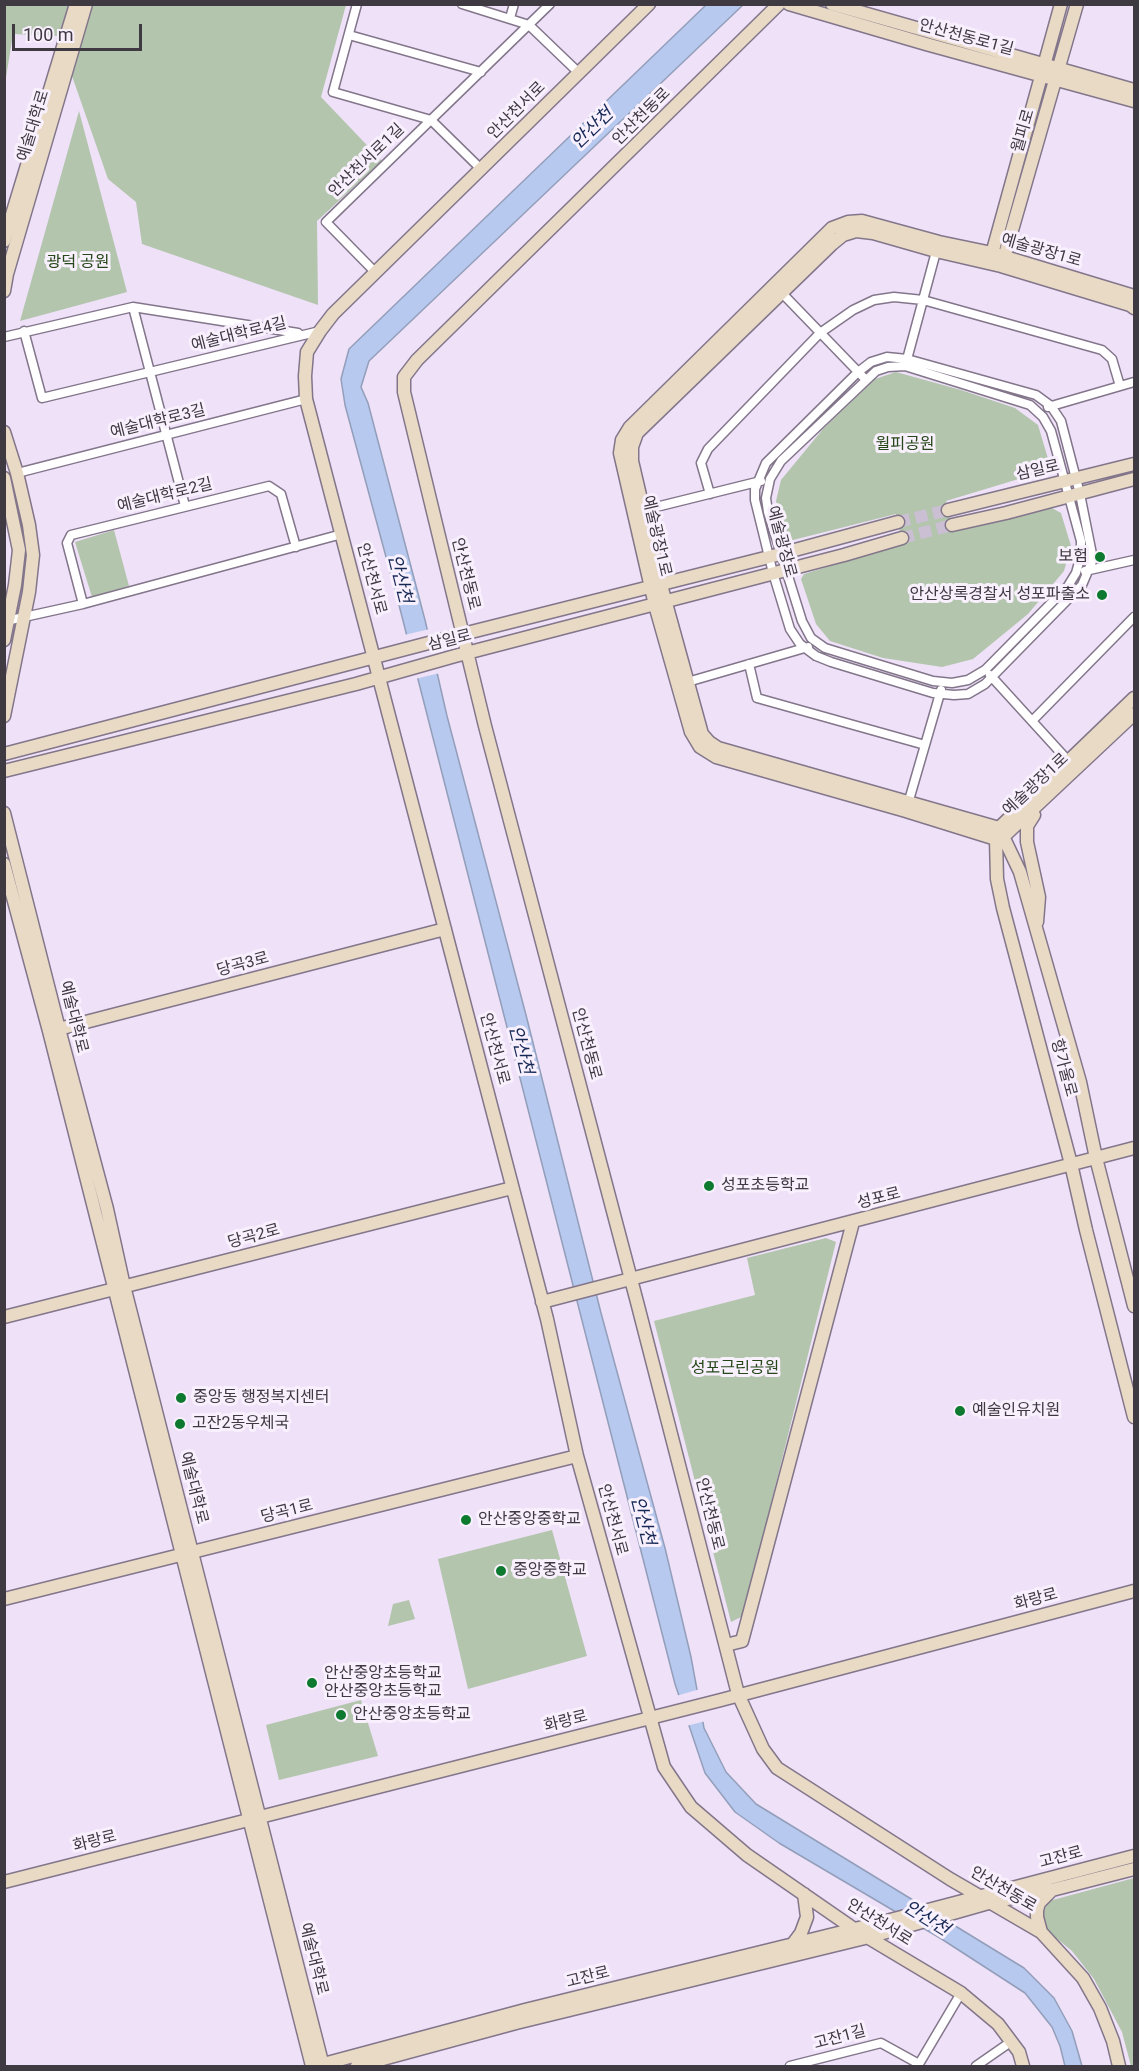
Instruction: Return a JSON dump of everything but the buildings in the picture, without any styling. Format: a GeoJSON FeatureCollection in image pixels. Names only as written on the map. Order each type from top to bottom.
{"type":"FeatureCollection","features":[{"type":"Feature","properties":{"kind":"street","name":"예술대학로"},"geometry":{"type":"LineString","coordinates":[[4,241],[76,4]]}},
{"type":"Feature","properties":{"kind":"street","name":"예술대학로"},"geometry":{"type":"LineString","coordinates":[[4,291],[86,4]]}},
{"type":"Feature","properties":{"kind":"street"},"geometry":{"type":"LineString","coordinates":[[357,4],[333,92],[432,120],[482,170]]}},
{"type":"Feature","properties":{"kind":"street"},"geometry":{"type":"LineString","coordinates":[[462,4],[530,25],[579,73]]}},
{"type":"Feature","properties":{"kind":"street"},"geometry":{"type":"LineString","coordinates":[[510,18],[514,4]]}},
{"type":"Feature","properties":{"kind":"street","name":"안산천서로1길"},"geometry":{"type":"LineString","coordinates":[[376,273],[326,222],[550,4]]}},
{"type":"Feature","properties":{"kind":"street","name":"안산천서로"},"geometry":{"type":"LineString","coordinates":[[649,4],[333,314],[307,352],[306,399],[542,1302],[577,1456],[664,1767],[691,1807],[747,1855],[854,1929],[870,1931],[960,1993],[998,2024],[1019,2052],[1023,2067]]}},
{"type":"Feature","properties":{"kind":"street","name":"안산천동로"},"geometry":{"type":"LineString","coordinates":[[779,4],[417,360],[404,377],[404,392],[463,634],[461,655],[631,1280],[738,1695],[763,1749],[777,1768],[1041,1932],[1083,1978],[1100,2008],[1113,2041],[1119,2067]]}},
{"type":"Feature","properties":{"kind":"street","name":"안산천동로1길"},"geometry":{"type":"LineString","coordinates":[[789,4],[926,44],[1043,70]]}},
{"type":"Feature","properties":{"kind":"street","name":"안산천동로1길"},"geometry":{"type":"LineString","coordinates":[[831,4],[1043,70],[1134,90]]}},
{"type":"Feature","properties":{"kind":"street","name":"월피로"},"geometry":{"type":"LineString","coordinates":[[997,259],[1061,4]]}},
{"type":"Feature","properties":{"kind":"street","name":"월피로"},"geometry":{"type":"LineString","coordinates":[[997,259],[1058,74],[1077,4]]}},
{"type":"Feature","properties":{"kind":"street"},"geometry":{"type":"LineString","coordinates":[[349,35],[481,72]]}},
{"type":"Feature","properties":{"kind":"street","name":"안산천동로1길"},"geometry":{"type":"LineString","coordinates":[[1058,74],[1134,101]]}},
{"type":"Feature","properties":{"kind":"street","name":"예술광장1로"},"geometry":{"type":"LineString","coordinates":[[1000,834],[718,748],[709,742],[702,734],[683,683],[660,603],[639,512],[632,447],[637,434],[778,289],[843,235],[856,231],[997,259],[1134,296]]}},
{"type":"Feature","properties":{"kind":"street"},"geometry":{"type":"LineString","coordinates":[[906,363],[938,246]]}},
{"type":"Feature","properties":{"kind":"street","name":"예술광장1로"},"geometry":{"type":"LineString","coordinates":[[997,259],[1130,304],[1134,308]]}},
{"type":"Feature","properties":{"kind":"street"},"geometry":{"type":"LineString","coordinates":[[778,289],[866,380]]}},
{"type":"Feature","properties":{"kind":"street"},"geometry":{"type":"LineString","coordinates":[[710,494],[701,463],[708,449],[820,333],[853,310],[874,300],[894,297],[923,300],[1102,350],[1112,359],[1120,386]]}},
{"type":"Feature","properties":{"kind":"street"},"geometry":{"type":"LineString","coordinates":[[134,307],[185,506]]}},
{"type":"Feature","properties":{"kind":"street","name":"예술대학로4길"},"geometry":{"type":"LineString","coordinates":[[4,337],[134,307],[303,334]]}},
{"type":"Feature","properties":{"kind":"street"},"geometry":{"type":"LineString","coordinates":[[303,334],[320,331]]}},
{"type":"Feature","properties":{"kind":"street","name":"예술대학로4길"},"geometry":{"type":"LineString","coordinates":[[24,332],[42,398],[303,334]]}},
{"type":"Feature","properties":{"kind":"street"},"geometry":{"type":"LineString","coordinates":[[758,482],[766,464],[858,372],[871,362],[887,357],[1030,405],[1043,417],[1051,431],[1069,481],[1093,559],[1089,570]]}},
{"type":"Feature","properties":{"kind":"street"},"geometry":{"type":"LineString","coordinates":[[639,512],[770,479],[781,461],[876,371],[906,363],[1036,395],[1051,406],[1061,421],[1069,481]]}},
{"type":"Feature","properties":{"kind":"street"},"geometry":{"type":"LineString","coordinates":[[1036,411],[1134,382]]}},
{"type":"Feature","properties":{"kind":"street","name":"예술대학로3길"},"geometry":{"type":"LineString","coordinates":[[11,475],[306,399]]}},
{"type":"Feature","properties":{"kind":"street"},"geometry":{"type":"LineString","coordinates":[[4,432],[19,550],[4,640]]}},
{"type":"Feature","properties":{"kind":"street","name":"삼일로"},"geometry":{"type":"LineString","coordinates":[[948,510],[1134,464]]}},
{"type":"Feature","properties":{"kind":"street"},"geometry":{"type":"LineString","coordinates":[[4,716],[24,617],[33,555],[28,525],[11,475]]}},
{"type":"Feature","properties":{"kind":"street","name":"예술광장로"},"geometry":{"type":"LineString","coordinates":[[770,479],[766,498],[775,556],[790,629],[800,644],[816,656],[831,663],[939,694],[968,693],[985,684],[1082,585],[1089,570]]}},
{"type":"Feature","properties":{"kind":"street","name":"삼일로"},"geometry":{"type":"LineString","coordinates":[[951,525],[1074,496],[1134,479]]}},
{"type":"Feature","properties":{"kind":"street","name":"예술광장로"},"geometry":{"type":"LineString","coordinates":[[758,482],[755,489],[755,500],[775,556]]}},
{"type":"Feature","properties":{"kind":"street","name":"예술대학로2길"},"geometry":{"type":"LineString","coordinates":[[83,604],[67,543],[71,535],[268,486],[282,494],[296,547]]}},
{"type":"Feature","properties":{"kind":"street"},"geometry":{"type":"LineString","coordinates":[[683,683],[819,644],[825,648],[933,681],[968,681],[985,670],[1068,586],[1076,573],[1081,555],[1074,496]]}},
{"type":"Feature","properties":{"kind":"street","name":"삼일로"},"geometry":{"type":"LineString","coordinates":[[4,754],[463,634],[775,556],[898,522]]}},
{"type":"Feature","properties":{"kind":"street"},"geometry":{"type":"LineString","coordinates":[[6,621],[83,604],[342,534]]}},
{"type":"Feature","properties":{"kind":"street","name":"삼일로"},"geometry":{"type":"LineString","coordinates":[[4,771],[380,677],[902,538]]}},
{"type":"Feature","properties":{"kind":"street"},"geometry":{"type":"LineString","coordinates":[[1076,573],[1134,560]]}},
{"type":"Feature","properties":{"kind":"street","name":"예술광장로"},"geometry":{"type":"LineString","coordinates":[[779,572],[811,638],[819,644]]}},
{"type":"Feature","properties":{"kind":"street"},"geometry":{"type":"LineString","coordinates":[[1032,722],[1134,617]]}},
{"type":"Feature","properties":{"kind":"street"},"geometry":{"type":"LineString","coordinates":[[749,664],[757,698],[925,745]]}},
{"type":"Feature","properties":{"kind":"street"},"geometry":{"type":"LineString","coordinates":[[985,670],[1073,766]]}},
{"type":"Feature","properties":{"kind":"street"},"geometry":{"type":"LineString","coordinates":[[907,806],[943,682]]}},
{"type":"Feature","properties":{"kind":"street","name":"예술광장1로"},"geometry":{"type":"LineString","coordinates":[[1000,834],[1045,799],[1134,698]]}},
{"type":"Feature","properties":{"kind":"street","name":"예술광장1로"},"geometry":{"type":"LineString","coordinates":[[1000,834],[1073,766],[1134,714]]}},
{"type":"Feature","properties":{"kind":"street","name":"항가울로"},"geometry":{"type":"LineString","coordinates":[[1036,927],[1040,906],[1029,858],[1027,826],[1045,799]]}},
{"type":"Feature","properties":{"kind":"street","name":"예술대학로"},"geometry":{"type":"LineString","coordinates":[[4,813],[54,1030],[318,2066]]}},
{"type":"Feature","properties":{"kind":"street","name":"항가울로"},"geometry":{"type":"LineString","coordinates":[[1000,834],[1020,872],[1036,927],[1080,1082],[1096,1158],[1134,1306]]}},
{"type":"Feature","properties":{"kind":"street","name":"항가울로"},"geometry":{"type":"LineString","coordinates":[[1000,834],[997,879],[1003,908],[1071,1164],[1134,1417]]}},
{"type":"Feature","properties":{"kind":"street","name":"예술대학로"},"geometry":{"type":"LineString","coordinates":[[4,864],[54,1030]]}},
{"type":"Feature","properties":{"kind":"street","name":"당곡3로"},"geometry":{"type":"LineString","coordinates":[[54,1030],[445,929]]}},
{"type":"Feature","properties":{"kind":"street","name":"성포로"},"geometry":{"type":"LineString","coordinates":[[542,1302],[1134,1148]]}},
{"type":"Feature","properties":{"kind":"street","name":"당곡2로"},"geometry":{"type":"LineString","coordinates":[[4,1317],[512,1188]]}},
{"type":"Feature","properties":{"kind":"street"},"geometry":{"type":"LineString","coordinates":[[726,1645],[742,1641],[853,1222]]}},
{"type":"Feature","properties":{"kind":"street","name":"당곡1로"},"geometry":{"type":"LineString","coordinates":[[4,1599],[577,1456]]}},
{"type":"Feature","properties":{"kind":"street","name":"화랑로"},"geometry":{"type":"LineString","coordinates":[[4,1882],[720,1700],[1134,1591]]}},
{"type":"Feature","properties":{"kind":"street","name":"고잔로"},"geometry":{"type":"LineString","coordinates":[[967,1905],[981,1896],[1134,1856]]}},
{"type":"Feature","properties":{"kind":"street","name":"고잔로"},"geometry":{"type":"LineString","coordinates":[[357,2067],[525,2020],[870,1931],[884,1932],[967,1905],[1052,1890],[1134,1869]]}},
{"type":"Feature","properties":{"kind":"street"},"geometry":{"type":"LineString","coordinates":[[1041,1932],[1037,1910],[1044,1896],[1052,1890]]}},
{"type":"Feature","properties":{"kind":"street"},"geometry":{"type":"LineString","coordinates":[[792,1944],[801,1933],[807,1917],[804,1894]]}},
{"type":"Feature","properties":{"kind":"street"},"geometry":{"type":"LineString","coordinates":[[870,1931],[967,1905]]}},
{"type":"Feature","properties":{"kind":"street","name":"고잔로"},"geometry":{"type":"LineString","coordinates":[[318,2066],[525,2010],[854,1929]]}},
{"type":"Feature","properties":{"kind":"street","name":"고잔1길"},"geometry":{"type":"LineString","coordinates":[[790,2067],[881,2043],[921,2065],[960,1993]]}},
{"type":"Feature","properties":{"kind":"street"},"geometry":{"type":"LineString","coordinates":[[976,2067],[1012,2041]]}},
{"type":"Feature","properties":{"kind":"green space"},"geometry":{"type":"Polygon","coordinates":[[[5,5],[346,5],[321,97],[382,161],[317,221],[318,305],[142,244],[136,202],[108,179],[58,36],[13,34],[5,84],[5,5]]]}},
{"type":"Feature","properties":{"kind":"green space","name":"광덕 공원"},"geometry":{"type":"Polygon","coordinates":[[[79,111],[127,292],[20,321],[79,111]]]}},
{"type":"Feature","properties":{"kind":"green space","name":"월피공원"},"geometry":{"type":"Polygon","coordinates":[[[896,372],[1015,408],[1038,425],[1049,462],[1045,471],[946,501],[954,532],[1050,507],[1061,513],[1071,546],[1064,571],[1028,614],[973,659],[942,667],[883,658],[830,641],[816,624],[801,579],[804,574],[903,544],[896,514],[793,540],[788,538],[776,501],[781,480],[823,429],[875,379],[896,372]]]}},
{"type":"Feature","properties":{"kind":"green space"},"geometry":{"type":"Polygon","coordinates":[[[114,530],[129,586],[92,597],[75,542],[114,530]]]}},
{"type":"Feature","properties":{"kind":"green space","name":"성포근린공원"},"geometry":{"type":"Polygon","coordinates":[[[826,1238],[836,1242],[743,1616],[731,1622],[654,1321],[755,1295],[747,1258],[826,1238]]]}},
{"type":"Feature","properties":{"kind":"green space"},"geometry":{"type":"Polygon","coordinates":[[[552,1530],[587,1656],[468,1689],[438,1559],[552,1530]]]}},
{"type":"Feature","properties":{"kind":"green space"},"geometry":{"type":"Polygon","coordinates":[[[409,1600],[415,1619],[388,1626],[393,1604],[409,1600]]]}},
{"type":"Feature","properties":{"kind":"green space"},"geometry":{"type":"Polygon","coordinates":[[[361,1700],[378,1756],[279,1780],[266,1725],[361,1700]]]}},
{"type":"Feature","properties":{"kind":"green space"},"geometry":{"type":"Polygon","coordinates":[[[1134,1878],[1134,2066],[1131,2066],[1122,2032],[1094,1979],[1072,1951],[1044,1928],[1042,1914],[1049,1901],[1134,1878]]]}},
{"type":"Feature","properties":{"kind":"water","name":"안산천"},"geometry":{"type":"Polygon","coordinates":[[[706,5],[743,5],[369,361],[361,387],[368,403],[425,620],[447,716],[526,1015],[601,1313],[665,1548],[691,1657],[704,1728],[726,1772],[756,1804],[1024,1968],[1054,1998],[1072,2031],[1082,2066],[1065,2066],[1052,2027],[1025,1993],[940,1938],[779,1843],[735,1812],[705,1773],[675,1684],[399,605],[345,405],[341,379],[349,349],[706,5]]]}},
{"type":"Feature","properties":{"kind":"pier"},"geometry":{"type":"Polygon","coordinates":[[[430,629],[440,673],[415,679],[404,635],[430,629]]]}},
{"type":"Feature","properties":{"kind":"pier"},"geometry":{"type":"Polygon","coordinates":[[[700,1689],[706,1721],[686,1726],[676,1696],[700,1689]]]}},
{"type":"Feature","properties":{"kind":"tunnel"},"geometry":{"type":"LineString","coordinates":[[898,522],[948,510]]}},
{"type":"Feature","properties":{"kind":"tunnel"},"geometry":{"type":"LineString","coordinates":[[902,538],[952,525]]}},
{"type":"Feature","properties":{"kind":"place","name":"보험"},"geometry":{"type":"Point","coordinates":[1100,557]}},
{"type":"Feature","properties":{"kind":"place","name":"안산상록경찰서 성포파출소"},"geometry":{"type":"Point","coordinates":[1102,595]}},
{"type":"Feature","properties":{"kind":"place","name":"성포초등학교"},"geometry":{"type":"Point","coordinates":[709,1186]}},
{"type":"Feature","properties":{"kind":"place","name":"중앙동 행정복지센터"},"geometry":{"type":"Point","coordinates":[181,1398]}},
{"type":"Feature","properties":{"kind":"place","name":"예술인유치원"},"geometry":{"type":"Point","coordinates":[960,1411]}},
{"type":"Feature","properties":{"kind":"place","name":"고잔2동우체국"},"geometry":{"type":"Point","coordinates":[180,1424]}},
{"type":"Feature","properties":{"kind":"place","name":"안산중앙중학교"},"geometry":{"type":"Point","coordinates":[466,1520]}},
{"type":"Feature","properties":{"kind":"place","name":"중앙중학교"},"geometry":{"type":"Point","coordinates":[501,1571]}},
{"type":"Feature","properties":{"kind":"place","name":"안산중앙초등학교 안산중앙초등학교"},"geometry":{"type":"Point","coordinates":[312,1683]}},
{"type":"Feature","properties":{"kind":"place","name":"안산중앙초등학교"},"geometry":{"type":"Point","coordinates":[341,1715]}}]}
